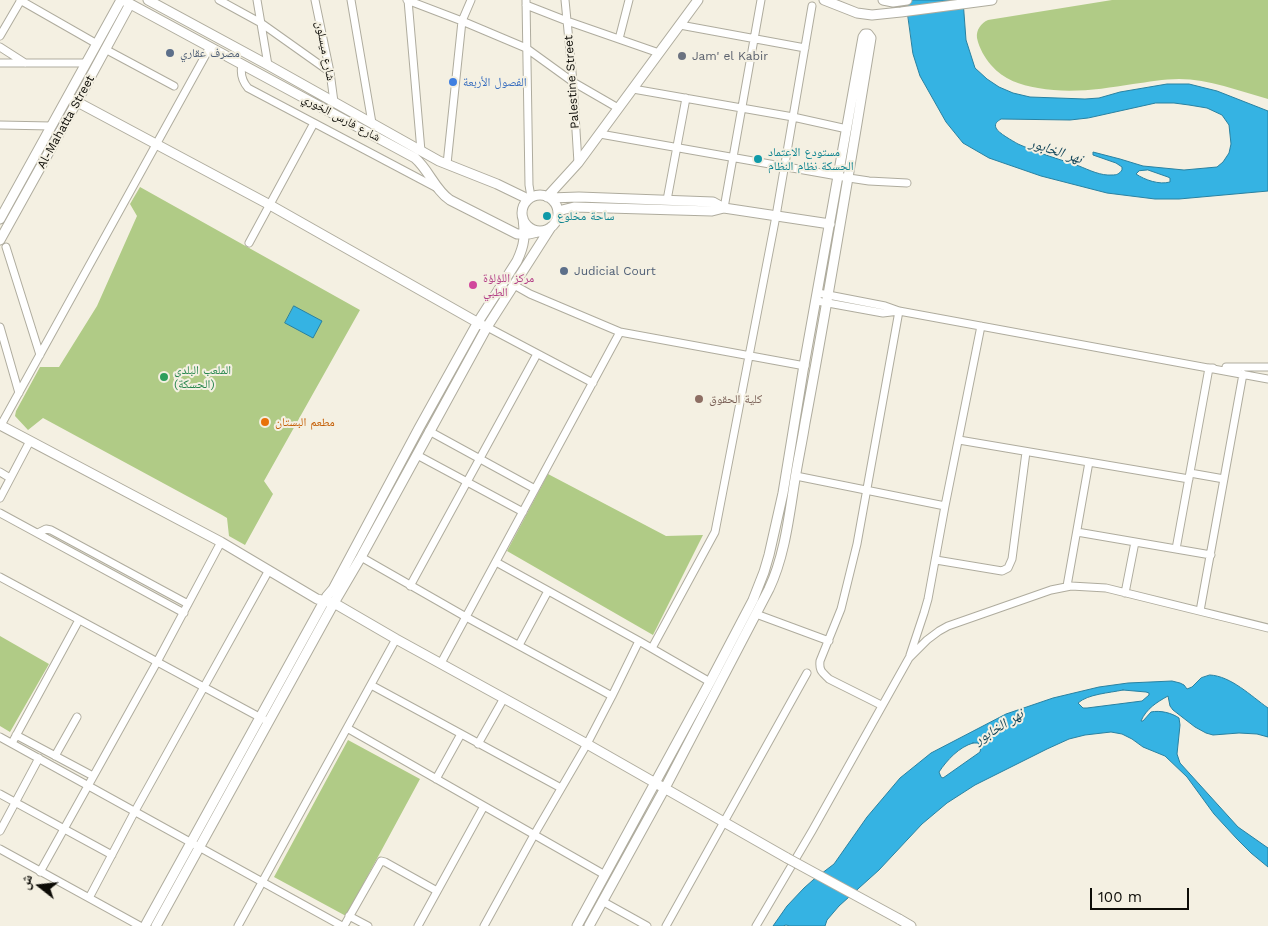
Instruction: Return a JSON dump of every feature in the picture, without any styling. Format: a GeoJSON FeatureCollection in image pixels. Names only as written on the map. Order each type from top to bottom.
{"type":"FeatureCollection","features":[{"type":"Feature","properties":{"kind":"street"},"geometry":{"type":"LineString","coordinates":[[0,36],[20,0],[97,44]]}},
{"type":"Feature","properties":{"kind":"street"},"geometry":{"type":"LineString","coordinates":[[148,0],[446,164],[530,198]]}},
{"type":"Feature","properties":{"kind":"street"},"geometry":{"type":"LineString","coordinates":[[219,0],[261,24],[330,72]]}},
{"type":"Feature","properties":{"kind":"street"},"geometry":{"type":"LineString","coordinates":[[257,0],[268,65]]}},
{"type":"Feature","properties":{"kind":"street","name":"شارع ميسلون"},"geometry":{"type":"LineString","coordinates":[[315,0],[330,72],[334,102]]}},
{"type":"Feature","properties":{"kind":"street"},"geometry":{"type":"LineString","coordinates":[[351,0],[372,123]]}},
{"type":"Feature","properties":{"kind":"street"},"geometry":{"type":"LineString","coordinates":[[421,151],[408,0],[526,48],[573,82],[618,108]]}},
{"type":"Feature","properties":{"kind":"street"},"geometry":{"type":"LineString","coordinates":[[446,164],[462,21],[472,0]]}},
{"type":"Feature","properties":{"kind":"street","name":"Palestine Street"},"geometry":{"type":"LineString","coordinates":[[566,0],[578,163]]}},
{"type":"Feature","properties":{"kind":"street"},"geometry":{"type":"LineString","coordinates":[[619,39],[629,0]]}},
{"type":"Feature","properties":{"kind":"street"},"geometry":{"type":"LineString","coordinates":[[548,197],[578,163],[698,0]]}},
{"type":"Feature","properties":{"kind":"street"},"geometry":{"type":"LineString","coordinates":[[724,208],[761,0]]}},
{"type":"Feature","properties":{"kind":"street"},"geometry":{"type":"LineString","coordinates":[[824,0],[857,13],[865,14],[901,12],[992,0]]}},
{"type":"Feature","properties":{"kind":"street"},"geometry":{"type":"LineString","coordinates":[[883,0],[903,1]]}},
{"type":"Feature","properties":{"kind":"street","name":"Al-Mahatta Street"},"geometry":{"type":"LineString","coordinates":[[0,219],[86,63],[125,1]]}},
{"type":"Feature","properties":{"kind":"street","name":"Al-Mahatta Street"},"geometry":{"type":"LineString","coordinates":[[3,244],[106,49],[125,1]]}},
{"type":"Feature","properties":{"kind":"street","name":"شارع فارس الخوري"},"geometry":{"type":"LineString","coordinates":[[125,1],[415,158],[450,200],[514,232],[525,234],[547,229]]}},
{"type":"Feature","properties":{"kind":"street"},"geometry":{"type":"LineString","coordinates":[[530,198],[526,2],[567,21],[659,53]]}},
{"type":"Feature","properties":{"kind":"street"},"geometry":{"type":"LineString","coordinates":[[652,648],[716,532],[776,216],[812,6]]}},
{"type":"Feature","properties":{"kind":"street"},"geometry":{"type":"LineString","coordinates":[[680,25],[805,48]]}},
{"type":"Feature","properties":{"kind":"street"},"geometry":{"type":"LineString","coordinates":[[577,926],[656,783],[714,685],[756,614],[774,578],[789,516],[849,178],[871,38],[868,34],[865,34],[863,37],[783,493],[770,555],[753,600],[714,685],[665,788],[589,926]]}},
{"type":"Feature","properties":{"kind":"street"},"geometry":{"type":"LineString","coordinates":[[0,47],[25,63]]}},
{"type":"Feature","properties":{"kind":"street"},"geometry":{"type":"LineString","coordinates":[[210,47],[0,425],[221,542],[317,599],[334,603],[911,926]]}},
{"type":"Feature","properties":{"kind":"street"},"geometry":{"type":"LineString","coordinates":[[106,49],[174,86]]}},
{"type":"Feature","properties":{"kind":"street"},"geometry":{"type":"LineString","coordinates":[[0,63],[86,63]]}},
{"type":"Feature","properties":{"kind":"street"},"geometry":{"type":"LineString","coordinates":[[242,65],[242,76],[248,88],[440,190]]}},
{"type":"Feature","properties":{"kind":"street"},"geometry":{"type":"LineString","coordinates":[[633,89],[793,116],[847,129]]}},
{"type":"Feature","properties":{"kind":"street"},"geometry":{"type":"LineString","coordinates":[[68,97],[270,205],[486,327],[593,383]]}},
{"type":"Feature","properties":{"kind":"street"},"geometry":{"type":"LineString","coordinates":[[667,200],[686,98]]}},
{"type":"Feature","properties":{"kind":"street"},"geometry":{"type":"LineString","coordinates":[[249,243],[314,123]]}},
{"type":"Feature","properties":{"kind":"street"},"geometry":{"type":"LineString","coordinates":[[0,125],[51,126]]}},
{"type":"Feature","properties":{"kind":"street"},"geometry":{"type":"LineString","coordinates":[[600,134],[849,178],[869,181],[907,182]]}},
{"type":"Feature","properties":{"kind":"street"},"geometry":{"type":"LineString","coordinates":[[156,926],[260,717],[333,588],[414,436],[478,322],[517,261],[524,245],[523,208],[530,198],[538,195],[548,197],[713,202],[724,208],[830,224]]}},
{"type":"Feature","properties":{"kind":"street"},"geometry":{"type":"LineString","coordinates":[[145,926],[268,722],[361,558],[486,327],[514,285],[547,229],[556,220],[558,211],[555,204],[548,197]]}},
{"type":"Feature","properties":{"kind":"street"},"geometry":{"type":"LineString","coordinates":[[558,211],[574,207],[712,211],[724,208]]}},
{"type":"Feature","properties":{"kind":"street"},"geometry":{"type":"LineString","coordinates":[[522,218],[530,228],[536,231],[547,229]]}},
{"type":"Feature","properties":{"kind":"street"},"geometry":{"type":"LineString","coordinates":[[514,232],[518,244],[517,261]]}},
{"type":"Feature","properties":{"kind":"street"},"geometry":{"type":"LineString","coordinates":[[3,244],[40,355]]}},
{"type":"Feature","properties":{"kind":"street"},"geometry":{"type":"LineString","coordinates":[[514,285],[530,294],[620,332],[805,366]]}},
{"type":"Feature","properties":{"kind":"street"},"geometry":{"type":"LineString","coordinates":[[817,297],[883,312],[899,311],[1268,378]]}},
{"type":"Feature","properties":{"kind":"street"},"geometry":{"type":"LineString","coordinates":[[881,706],[829,679],[822,673],[819,667],[838,619],[857,544],[899,311]]}},
{"type":"Feature","properties":{"kind":"street"},"geometry":{"type":"LineString","coordinates":[[756,926],[812,831],[909,658],[924,613],[936,560],[981,326]]}},
{"type":"Feature","properties":{"kind":"street"},"geometry":{"type":"LineString","coordinates":[[0,327],[19,393]]}},
{"type":"Feature","properties":{"kind":"street"},"geometry":{"type":"LineString","coordinates":[[441,663],[620,332]]}},
{"type":"Feature","properties":{"kind":"street"},"geometry":{"type":"LineString","coordinates":[[410,586],[536,354]]}},
{"type":"Feature","properties":{"kind":"street"},"geometry":{"type":"LineString","coordinates":[[1209,368],[1268,367]]}},
{"type":"Feature","properties":{"kind":"street"},"geometry":{"type":"LineString","coordinates":[[1176,549],[1209,368]]}},
{"type":"Feature","properties":{"kind":"street"},"geometry":{"type":"LineString","coordinates":[[1200,611],[1243,374]]}},
{"type":"Feature","properties":{"kind":"street"},"geometry":{"type":"LineString","coordinates":[[430,431],[535,489]]}},
{"type":"Feature","properties":{"kind":"street"},"geometry":{"type":"LineString","coordinates":[[959,440],[1090,462],[1224,479]]}},
{"type":"Feature","properties":{"kind":"street"},"geometry":{"type":"LineString","coordinates":[[0,498],[30,441]]}},
{"type":"Feature","properties":{"kind":"street"},"geometry":{"type":"LineString","coordinates":[[936,560],[1002,571],[1008,568],[1012,559],[1026,452]]}},
{"type":"Feature","properties":{"kind":"street"},"geometry":{"type":"LineString","coordinates":[[417,454],[523,512]]}},
{"type":"Feature","properties":{"kind":"street"},"geometry":{"type":"LineString","coordinates":[[1067,586],[1090,462]]}},
{"type":"Feature","properties":{"kind":"street"},"geometry":{"type":"LineString","coordinates":[[0,472],[10,478]]}},
{"type":"Feature","properties":{"kind":"street"},"geometry":{"type":"LineString","coordinates":[[796,476],[945,506]]}},
{"type":"Feature","properties":{"kind":"street"},"geometry":{"type":"LineString","coordinates":[[0,513],[184,613]]}},
{"type":"Feature","properties":{"kind":"street"},"geometry":{"type":"LineString","coordinates":[[38,533],[51,530],[188,604]]}},
{"type":"Feature","properties":{"kind":"street"},"geometry":{"type":"LineString","coordinates":[[1077,532],[1211,555]]}},
{"type":"Feature","properties":{"kind":"street"},"geometry":{"type":"LineString","coordinates":[[40,872],[184,613],[221,542]]}},
{"type":"Feature","properties":{"kind":"street"},"geometry":{"type":"LineString","coordinates":[[1125,592],[1135,542]]}},
{"type":"Feature","properties":{"kind":"street"},"geometry":{"type":"LineString","coordinates":[[361,558],[612,696]]}},
{"type":"Feature","properties":{"kind":"street"},"geometry":{"type":"LineString","coordinates":[[496,562],[652,648],[714,685]]}},
{"type":"Feature","properties":{"kind":"street"},"geometry":{"type":"LineString","coordinates":[[89,898],[135,811],[269,570]]}},
{"type":"Feature","properties":{"kind":"street"},"geometry":{"type":"LineString","coordinates":[[0,577],[268,722]]}},
{"type":"Feature","properties":{"kind":"street"},"geometry":{"type":"LineString","coordinates":[[909,658],[927,640],[948,626],[1067,586],[1096,587],[1125,592],[1268,628]]}},
{"type":"Feature","properties":{"kind":"street"},"geometry":{"type":"LineString","coordinates":[[519,645],[548,591]]}},
{"type":"Feature","properties":{"kind":"street"},"geometry":{"type":"LineString","coordinates":[[756,614],[829,641]]}},
{"type":"Feature","properties":{"kind":"street"},"geometry":{"type":"LineString","coordinates":[[12,743],[79,620]]}},
{"type":"Feature","properties":{"kind":"street"},"geometry":{"type":"LineString","coordinates":[[240,925],[396,639]]}},
{"type":"Feature","properties":{"kind":"street"},"geometry":{"type":"LineString","coordinates":[[484,926],[534,834],[587,744],[639,641]]}},
{"type":"Feature","properties":{"kind":"street"},"geometry":{"type":"LineString","coordinates":[[666,926],[807,673]]}},
{"type":"Feature","properties":{"kind":"street"},"geometry":{"type":"LineString","coordinates":[[370,685],[561,788]]}},
{"type":"Feature","properties":{"kind":"street"},"geometry":{"type":"LineString","coordinates":[[478,744],[504,698]]}},
{"type":"Feature","properties":{"kind":"street"},"geometry":{"type":"LineString","coordinates":[[55,756],[77,717]]}},
{"type":"Feature","properties":{"kind":"street"},"geometry":{"type":"LineString","coordinates":[[347,728],[605,875]]}},
{"type":"Feature","properties":{"kind":"street"},"geometry":{"type":"LineString","coordinates":[[436,779],[461,734]]}},
{"type":"Feature","properties":{"kind":"street"},"geometry":{"type":"LineString","coordinates":[[16,735],[94,776]]}},
{"type":"Feature","properties":{"kind":"street"},"geometry":{"type":"LineString","coordinates":[[0,736],[343,926],[381,861],[437,891]]}},
{"type":"Feature","properties":{"kind":"street"},"geometry":{"type":"LineString","coordinates":[[0,831],[39,758]]}},
{"type":"Feature","properties":{"kind":"street"},"geometry":{"type":"LineString","coordinates":[[0,794],[112,855]]}},
{"type":"Feature","properties":{"kind":"street"},"geometry":{"type":"LineString","coordinates":[[418,926],[484,806]]}},
{"type":"Feature","properties":{"kind":"street"},"geometry":{"type":"LineString","coordinates":[[0,849],[140,926]]}},
{"type":"Feature","properties":{"kind":"street"},"geometry":{"type":"LineString","coordinates":[[602,902],[648,926]]}},
{"type":"Feature","properties":{"kind":"street"},"geometry":{"type":"LineString","coordinates":[[350,916],[368,926]]}},
{"type":"Feature","properties":{"kind":"green space"},"geometry":{"type":"Polygon","coordinates":[[[1112,0],[1268,0],[1268,99],[1224,86],[1179,79],[1074,91],[1031,87],[1013,81],[996,70],[984,56],[978,42],[978,30],[988,20],[1112,0]]]}},
{"type":"Feature","properties":{"kind":"green space"},"geometry":{"type":"Polygon","coordinates":[[[140,187],[360,310],[264,481],[273,494],[245,545],[229,536],[227,518],[222,515],[43,418],[28,430],[15,416],[40,367],[59,367],[97,306],[137,216],[130,204],[140,187]]]}},
{"type":"Feature","properties":{"kind":"green space"},"geometry":{"type":"Polygon","coordinates":[[[548,474],[666,536],[703,535],[653,635],[507,551],[548,474]]]}},
{"type":"Feature","properties":{"kind":"green space"},"geometry":{"type":"Polygon","coordinates":[[[0,636],[49,664],[10,732],[0,726],[0,636]]]}},
{"type":"Feature","properties":{"kind":"green space"},"geometry":{"type":"Polygon","coordinates":[[[348,740],[420,779],[346,916],[274,877],[348,740]]]}},
{"type":"Feature","properties":{"kind":"water"},"geometry":{"type":"Polygon","coordinates":[[[906,0],[963,0],[966,40],[975,68],[999,87],[1013,93],[1030,97],[1085,99],[1099,98],[1120,92],[1167,84],[1189,84],[1217,91],[1268,111],[1268,191],[1179,199],[1155,199],[1107,193],[1041,176],[989,158],[963,143],[946,122],[920,76],[913,54],[906,0]],[[1156,103],[1088,118],[1070,120],[1001,119],[997,122],[996,126],[997,130],[1018,144],[1104,175],[1118,174],[1122,167],[1093,155],[1093,152],[1143,166],[1184,170],[1217,167],[1223,162],[1229,153],[1231,144],[1229,125],[1222,115],[1207,108],[1174,103],[1156,103]],[[1148,170],[1139,171],[1136,174],[1152,181],[1170,182],[1170,178],[1148,170]]]}},
{"type":"Feature","properties":{"kind":"water"},"geometry":{"type":"Polygon","coordinates":[[[294,306],[322,321],[313,338],[285,323],[294,306]]]}},
{"type":"Feature","properties":{"kind":"water","name":"نهر الخابور"},"geometry":{"type":"Polygon","coordinates":[[[1210,675],[1226,679],[1268,708],[1268,737],[1257,734],[1213,735],[1206,733],[1173,710],[1168,696],[1149,709],[1141,721],[1154,711],[1166,712],[1179,718],[1177,754],[1180,763],[1238,827],[1268,848],[1268,867],[1237,839],[1214,814],[1187,777],[1165,756],[1143,747],[1122,734],[1111,732],[1085,735],[1069,739],[1047,749],[975,785],[947,803],[922,824],[879,870],[839,906],[827,920],[825,926],[773,926],[787,906],[804,888],[834,864],[867,817],[900,778],[931,753],[1006,714],[1053,698],[1099,687],[1128,683],[1172,681],[1184,685],[1187,689],[1192,687],[1201,678],[1210,675]],[[1123,690],[1093,696],[1078,703],[1083,708],[1087,708],[1142,701],[1149,695],[1146,692],[1123,690]],[[973,743],[958,751],[950,759],[939,772],[941,777],[943,778],[980,752],[981,747],[978,743],[973,743]]]}},
{"type":"Feature","properties":{"kind":"place","name":"مصرف عقاري"},"geometry":{"type":"Point","coordinates":[170,53]}},
{"type":"Feature","properties":{"kind":"place","name":"Jam' el Kabir"},"geometry":{"type":"Point","coordinates":[682,56]}},
{"type":"Feature","properties":{"kind":"place","name":"الفصول الأربعة"},"geometry":{"type":"Point","coordinates":[453,82]}},
{"type":"Feature","properties":{"kind":"place","name":"مستودع الاعتماد الحسكة نظام النظام"},"geometry":{"type":"Point","coordinates":[758,159]}},
{"type":"Feature","properties":{"kind":"place","name":"ساحة مخلوع"},"geometry":{"type":"Point","coordinates":[547,216]}},
{"type":"Feature","properties":{"kind":"place","name":"Judicial Court"},"geometry":{"type":"Point","coordinates":[564,271]}},
{"type":"Feature","properties":{"kind":"place","name":"مركز اللؤلؤة الطبي"},"geometry":{"type":"Point","coordinates":[473,285]}},
{"type":"Feature","properties":{"kind":"place","name":"الملعب البلدي (الحسكة)"},"geometry":{"type":"Point","coordinates":[164,377]}},
{"type":"Feature","properties":{"kind":"place","name":"كلية الحقوق"},"geometry":{"type":"Point","coordinates":[699,399]}},
{"type":"Feature","properties":{"kind":"place","name":"مطعم البستان"},"geometry":{"type":"Point","coordinates":[265,422]}}]}
